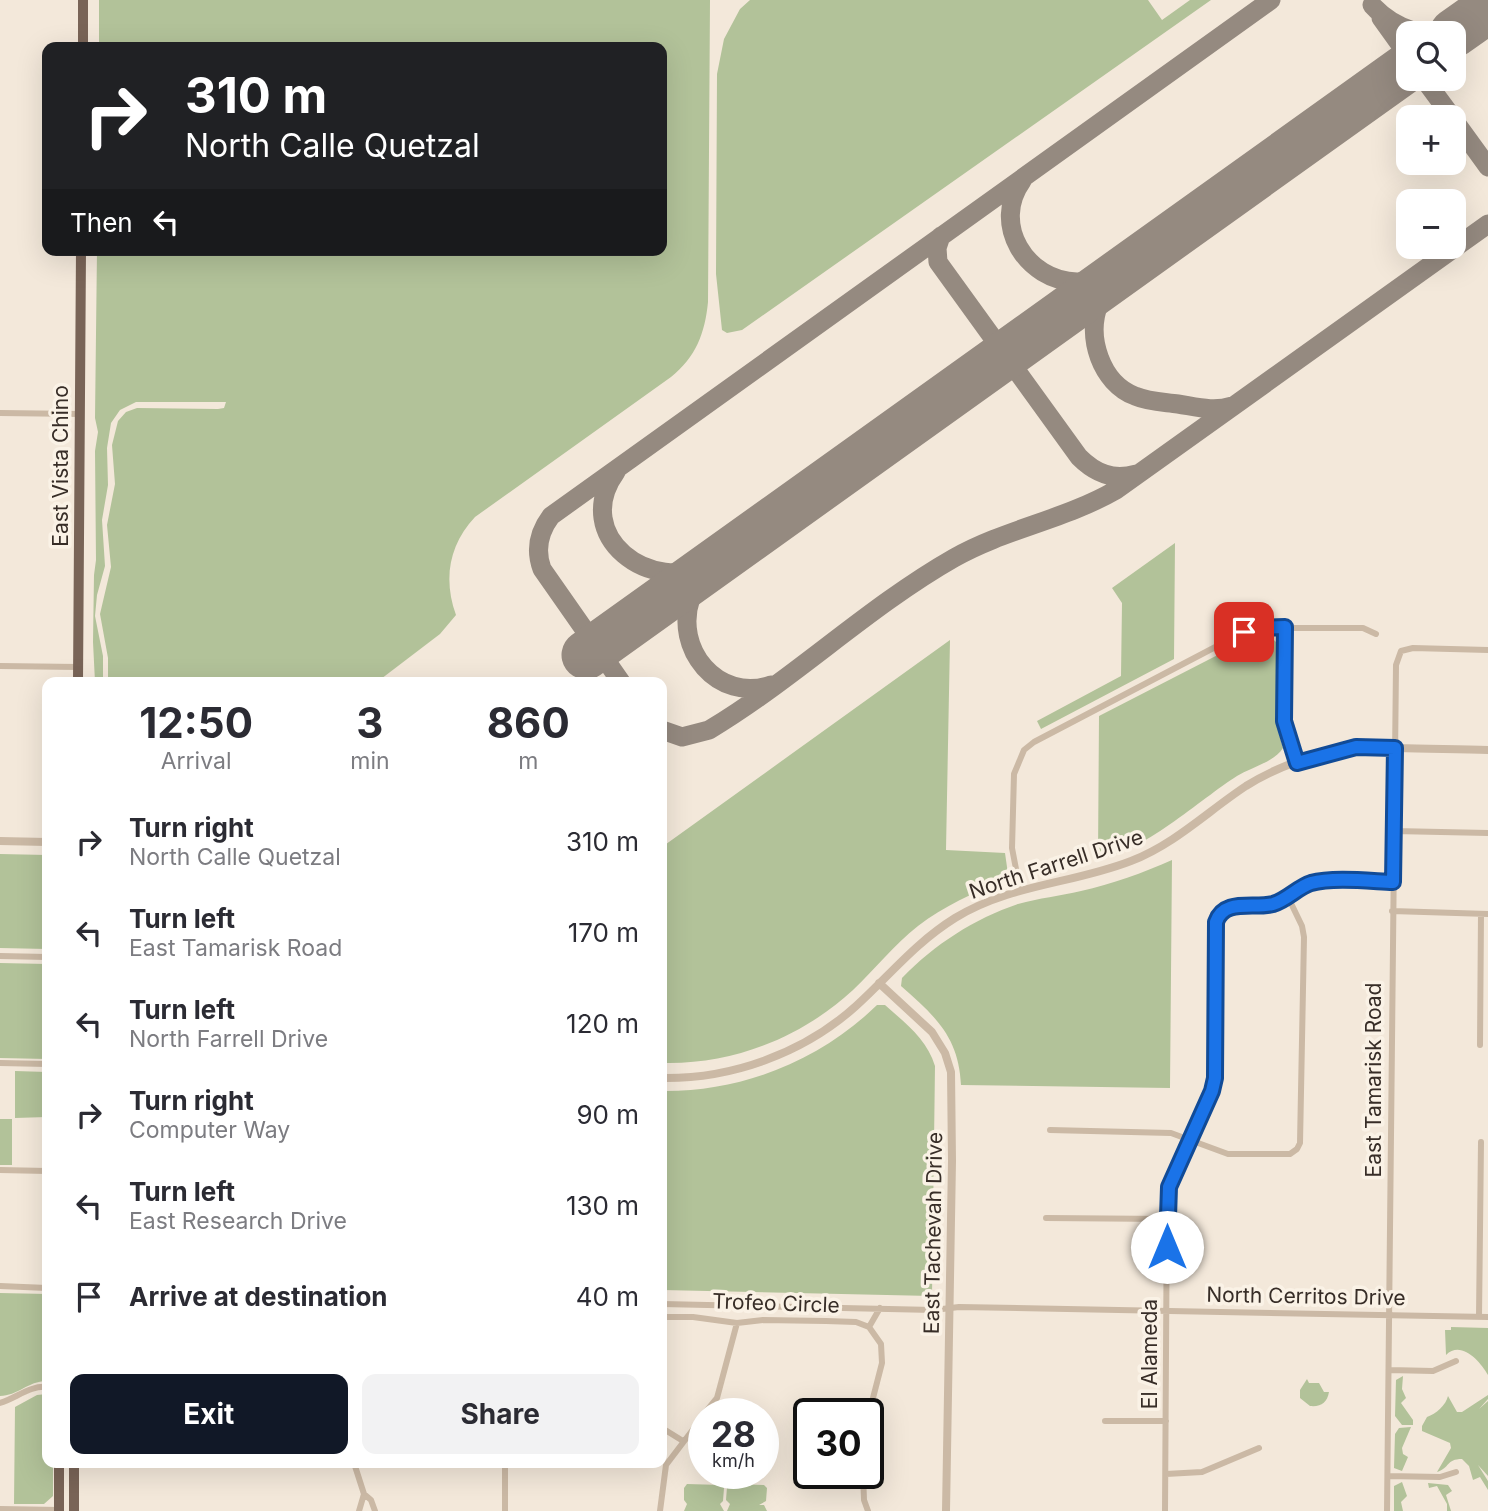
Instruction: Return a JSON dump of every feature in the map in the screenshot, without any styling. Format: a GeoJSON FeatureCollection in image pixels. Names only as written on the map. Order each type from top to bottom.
{"type":"FeatureCollection","features":[{"type":"Feature","properties":{"kind":"main road"},"geometry":{"type":"LineString","coordinates":[[83,0],[83,42]]}},
{"type":"Feature","properties":{"kind":"main road","name":"East Vista Chino"},"geometry":{"type":"LineString","coordinates":[[78,677],[81,256]]}},
{"type":"Feature","properties":{"kind":"main road"},"geometry":{"type":"LineString","coordinates":[[59,1468],[59,1511]]}},
{"type":"Feature","properties":{"kind":"main road"},"geometry":{"type":"LineString","coordinates":[[74,1468],[74,1511]]}},
{"type":"Feature","properties":{"kind":"street"},"geometry":{"type":"LineString","coordinates":[[0,412],[80,414]]}},
{"type":"Feature","properties":{"kind":"street"},"geometry":{"type":"LineString","coordinates":[[1285,627],[1284,721],[1297,763]]}},
{"type":"Feature","properties":{"kind":"street"},"geometry":{"type":"LineString","coordinates":[[1020,890],[1012,848],[1014,774],[1024,750],[1034,742],[1244,632],[1259,628],[1285,627],[1363,628],[1376,634]]}},
{"type":"Feature","properties":{"kind":"street","name":"East Tamarisk Road"},"geometry":{"type":"LineString","coordinates":[[1387,1511],[1396,665],[1401,652],[1413,648],[1488,650]]}},
{"type":"Feature","properties":{"kind":"street"},"geometry":{"type":"LineString","coordinates":[[0,666],[78,667]]}},
{"type":"Feature","properties":{"kind":"street","name":"North Farrell Drive"},"geometry":{"type":"LineString","coordinates":[[667,1078],[735,1070],[771,1058],[805,1042],[855,1007],[909,952],[945,925],[978,906],[1020,890],[1091,874],[1142,856],[1183,833],[1268,773],[1356,747],[1488,750]]}},
{"type":"Feature","properties":{"kind":"street"},"geometry":{"type":"LineString","coordinates":[[1394,831],[1488,833]]}},
{"type":"Feature","properties":{"kind":"street"},"geometry":{"type":"LineString","coordinates":[[0,841],[42,842]]}},
{"type":"Feature","properties":{"kind":"street"},"geometry":{"type":"LineString","coordinates":[[1050,1130],[1171,1133],[1228,1154],[1290,1154],[1297,1149],[1300,1143],[1304,937],[1302,926],[1288,897],[1310,884],[1328,881],[1393,882]]}},
{"type":"Feature","properties":{"kind":"street","name":"El Alameda"},"geometry":{"type":"LineString","coordinates":[[1166,1511],[1169,1187],[1212,1091],[1215,1078],[1216,922],[1223,909],[1273,904],[1288,897]]}},
{"type":"Feature","properties":{"kind":"street"},"geometry":{"type":"LineString","coordinates":[[1392,911],[1485,914],[1480,1045]]}},
{"type":"Feature","properties":{"kind":"street"},"geometry":{"type":"LineString","coordinates":[[0,956],[42,957]]}},
{"type":"Feature","properties":{"kind":"street","name":"East Tachevah Drive"},"geometry":{"type":"LineString","coordinates":[[879,983],[932,1032],[945,1052],[951,1072],[946,1511]]}},
{"type":"Feature","properties":{"kind":"street"},"geometry":{"type":"LineString","coordinates":[[0,1063],[42,1064]]}},
{"type":"Feature","properties":{"kind":"street"},"geometry":{"type":"LineString","coordinates":[[1479,1317],[1481,1142]]}},
{"type":"Feature","properties":{"kind":"street"},"geometry":{"type":"LineString","coordinates":[[0,1170],[42,1171]]}},
{"type":"Feature","properties":{"kind":"street"},"geometry":{"type":"LineString","coordinates":[[1046,1218],[1167,1219]]}},
{"type":"Feature","properties":{"kind":"street"},"geometry":{"type":"LineString","coordinates":[[0,1286],[42,1288]]}},
{"type":"Feature","properties":{"kind":"street","name":"North Cerritos Drive"},"geometry":{"type":"LineString","coordinates":[[667,1304],[1488,1317]]}},
{"type":"Feature","properties":{"kind":"street"},"geometry":{"type":"LineString","coordinates":[[869,1327],[880,1308]]}},
{"type":"Feature","properties":{"kind":"street","name":"Trofeo Circle"},"geometry":{"type":"LineString","coordinates":[[667,1317],[693,1317],[737,1323],[763,1320],[856,1322],[869,1327],[881,1344],[882,1363],[873,1398]]}},
{"type":"Feature","properties":{"kind":"street"},"geometry":{"type":"LineString","coordinates":[[717,1398],[737,1323]]}},
{"type":"Feature","properties":{"kind":"street"},"geometry":{"type":"LineString","coordinates":[[1389,1370],[1433,1371],[1456,1362]]}},
{"type":"Feature","properties":{"kind":"street"},"geometry":{"type":"LineString","coordinates":[[0,1402],[20,1396],[37,1386],[42,1386]]}},
{"type":"Feature","properties":{"kind":"street"},"geometry":{"type":"LineString","coordinates":[[1105,1421],[1166,1421]]}},
{"type":"Feature","properties":{"kind":"street"},"geometry":{"type":"LineString","coordinates":[[667,1431],[683,1441]]}},
{"type":"Feature","properties":{"kind":"street"},"geometry":{"type":"LineString","coordinates":[[667,1464],[688,1435]]}},
{"type":"Feature","properties":{"kind":"street"},"geometry":{"type":"LineString","coordinates":[[1166,1474],[1202,1472],[1259,1448]]}},
{"type":"Feature","properties":{"kind":"street"},"geometry":{"type":"LineString","coordinates":[[356,1468],[364,1494],[371,1500],[375,1511]]}},
{"type":"Feature","properties":{"kind":"street"},"geometry":{"type":"LineString","coordinates":[[505,1468],[505,1511]]}},
{"type":"Feature","properties":{"kind":"street"},"geometry":{"type":"LineString","coordinates":[[660,1511],[666,1468]]}},
{"type":"Feature","properties":{"kind":"street"},"geometry":{"type":"LineString","coordinates":[[1388,1476],[1440,1477],[1457,1472]]}},
{"type":"Feature","properties":{"kind":"street"},"geometry":{"type":"LineString","coordinates":[[864,1489],[868,1511]]}},
{"type":"Feature","properties":{"kind":"street"},"geometry":{"type":"LineString","coordinates":[[359,1511],[364,1494]]}},
{"type":"Feature","properties":{"kind":"street"},"geometry":{"type":"LineString","coordinates":[[0,1509],[59,1511]]}},
{"type":"Feature","properties":{"kind":"green space"},"geometry":{"type":"Polygon","coordinates":[[[99,0],[710,0],[708,302],[698,344],[687,361],[671,377],[475,517],[459,539],[451,563],[450,588],[456,615],[440,634],[384,677],[108,677],[108,658],[100,614],[111,567],[107,525],[115,484],[112,445],[118,421],[126,412],[137,408],[218,409],[224,408],[226,402],[136,402],[120,410],[111,423],[107,448],[108,485],[102,520],[105,566],[97,595],[95,616],[103,656],[103,677],[95,677],[95,451],[98,432],[95,418],[97,256],[667,256],[667,42],[99,42],[99,0]]]}},
{"type":"Feature","properties":{"kind":"green space"},"geometry":{"type":"Polygon","coordinates":[[[750,0],[1148,0],[1162,20],[1190,0],[1211,0],[742,330],[727,333],[722,330],[716,274],[717,74],[724,39],[740,9],[750,0]]]}},
{"type":"Feature","properties":{"kind":"green space"},"geometry":{"type":"Polygon","coordinates":[[[1175,543],[1174,659],[1041,729],[1037,721],[1121,676],[1122,603],[1112,588],[1175,543]]]}},
{"type":"Feature","properties":{"kind":"green space"},"geometry":{"type":"Polygon","coordinates":[[[1272,638],[1277,643],[1277,726],[1283,748],[1274,757],[1237,776],[1151,837],[1114,855],[1098,858],[1099,716],[1243,642],[1272,638]]]}},
{"type":"Feature","properties":{"kind":"green space"},"geometry":{"type":"Polygon","coordinates":[[[950,640],[946,850],[1005,853],[1008,874],[1003,881],[959,900],[918,926],[833,1007],[788,1035],[764,1045],[714,1059],[667,1063],[667,843],[950,640]]]}},
{"type":"Feature","properties":{"kind":"green space"},"geometry":{"type":"Polygon","coordinates":[[[0,854],[42,855],[42,949],[0,948],[0,854]]]}},
{"type":"Feature","properties":{"kind":"green space"},"geometry":{"type":"Polygon","coordinates":[[[1172,860],[1170,1088],[961,1085],[956,1054],[950,1040],[934,1018],[901,986],[902,978],[928,954],[956,934],[1002,910],[1104,885],[1172,860]]]}},
{"type":"Feature","properties":{"kind":"green space"},"geometry":{"type":"Polygon","coordinates":[[[0,963],[42,964],[42,1059],[0,1058],[0,963]]]}},
{"type":"Feature","properties":{"kind":"green space"},"geometry":{"type":"Polygon","coordinates":[[[877,1005],[885,1005],[914,1032],[927,1048],[935,1066],[932,1296],[667,1290],[667,1091],[721,1086],[750,1079],[805,1057],[855,1025],[877,1005]]]}},
{"type":"Feature","properties":{"kind":"green space"},"geometry":{"type":"Polygon","coordinates":[[[15,1071],[42,1072],[42,1117],[15,1118],[15,1071]]]}},
{"type":"Feature","properties":{"kind":"green space"},"geometry":{"type":"Polygon","coordinates":[[[0,1119],[12,1119],[12,1165],[0,1165],[0,1119]]]}},
{"type":"Feature","properties":{"kind":"green space"},"geometry":{"type":"Polygon","coordinates":[[[0,1293],[42,1294],[42,1382],[0,1396],[0,1293]]]}},
{"type":"Feature","properties":{"kind":"green space"},"geometry":{"type":"Polygon","coordinates":[[[1451,1327],[1488,1328],[1488,1375],[1470,1354],[1464,1351],[1452,1351],[1446,1355],[1445,1330],[1451,1330],[1451,1327]]]}},
{"type":"Feature","properties":{"kind":"green space"},"geometry":{"type":"Polygon","coordinates":[[[1403,1376],[1402,1389],[1406,1398],[1401,1403],[1413,1420],[1413,1425],[1402,1425],[1395,1416],[1396,1380],[1403,1376]]]}},
{"type":"Feature","properties":{"kind":"green space"},"geometry":{"type":"Polygon","coordinates":[[[1307,1379],[1309,1383],[1319,1383],[1324,1392],[1329,1392],[1323,1404],[1310,1406],[1300,1398],[1300,1390],[1307,1379]]]}},
{"type":"Feature","properties":{"kind":"green space"},"geometry":{"type":"Polygon","coordinates":[[[42,1394],[42,1468],[53,1468],[53,1496],[44,1504],[14,1504],[15,1407],[42,1394]]]}},
{"type":"Feature","properties":{"kind":"green space"},"geometry":{"type":"Polygon","coordinates":[[[1488,1395],[1488,1399],[1479,1409],[1488,1401],[1488,1476],[1478,1465],[1488,1481],[1488,1490],[1480,1477],[1473,1480],[1469,1466],[1462,1459],[1453,1460],[1437,1472],[1451,1448],[1450,1443],[1422,1431],[1422,1426],[1427,1417],[1443,1406],[1448,1396],[1457,1412],[1462,1412],[1488,1395]]]}},
{"type":"Feature","properties":{"kind":"green space"},"geometry":{"type":"Polygon","coordinates":[[[1411,1427],[1402,1448],[1403,1454],[1408,1457],[1402,1471],[1394,1468],[1395,1434],[1399,1428],[1411,1427]]]}},
{"type":"Feature","properties":{"kind":"green space"},"geometry":{"type":"Polygon","coordinates":[[[1402,1482],[1407,1496],[1401,1502],[1403,1511],[1394,1511],[1394,1486],[1402,1482]]]}},
{"type":"Feature","properties":{"kind":"green space"},"geometry":{"type":"Polygon","coordinates":[[[1428,1483],[1448,1485],[1452,1491],[1446,1495],[1451,1511],[1447,1511],[1447,1504],[1437,1486],[1429,1488],[1428,1483]]]}},
{"type":"Feature","properties":{"kind":"green space"},"geometry":{"type":"Polygon","coordinates":[[[687,1484],[688,1489],[724,1489],[723,1501],[720,1504],[724,1511],[684,1511],[687,1504],[684,1500],[684,1488],[687,1484]]]}},
{"type":"Feature","properties":{"kind":"green space"},"geometry":{"type":"Polygon","coordinates":[[[727,1489],[767,1489],[766,1501],[759,1505],[764,1505],[767,1511],[727,1511],[730,1504],[726,1500],[727,1489]]]}},
{"type":"Feature","properties":{"kind":"taxiway"},"geometry":{"type":"LineString","coordinates":[[618,677],[542,569],[539,541],[551,516],[1271,0]]}},
{"type":"Feature","properties":{"kind":"taxiway"},"geometry":{"type":"LineString","coordinates":[[1372,5],[1396,24]]}},
{"type":"Feature","properties":{"kind":"taxiway"},"geometry":{"type":"LineString","coordinates":[[1381,18],[1396,39]]}},
{"type":"Feature","properties":{"kind":"taxiway"},"geometry":{"type":"LineString","coordinates":[[1433,91],[1443,105]]}},
{"type":"Feature","properties":{"kind":"taxiway"},"geometry":{"type":"LineString","coordinates":[[1466,137],[1488,167]]}},
{"type":"Feature","properties":{"kind":"taxiway"},"geometry":{"type":"LineString","coordinates":[[1022,181],[1013,198],[1010,215],[1012,232],[1029,261],[1043,272],[1059,279],[1077,282],[1099,279],[1119,271]]}},
{"type":"Feature","properties":{"kind":"taxiway"},"geometry":{"type":"LineString","coordinates":[[667,732],[682,737],[709,730],[771,688],[891,598],[954,558],[1116,490],[1488,224]]}},
{"type":"Feature","properties":{"kind":"taxiway"},"geometry":{"type":"LineString","coordinates":[[941,236],[937,248],[938,262],[1079,457],[1105,474],[1120,477],[1136,474]]}},
{"type":"Feature","properties":{"kind":"taxiway"},"geometry":{"type":"LineString","coordinates":[[1124,269],[1104,294],[1095,317],[1094,330],[1099,358],[1113,381],[1123,390],[1146,400],[1219,409],[1232,406]]}},
{"type":"Feature","properties":{"kind":"taxiway"},"geometry":{"type":"LineString","coordinates":[[616,472],[604,496],[603,518],[610,538],[624,554],[643,566],[665,572],[688,571],[712,563]]}},
{"type":"Feature","properties":{"kind":"taxiway"},"geometry":{"type":"LineString","coordinates":[[719,559],[691,598],[687,617],[688,636],[694,653],[704,667],[718,679],[734,686],[752,689],[771,685]]}},
{"type":"Feature","properties":{"kind":"runway"},"geometry":{"type":"LineString","coordinates":[[1466,25],[1488,9]]}},
{"type":"Feature","properties":{"kind":"runway"},"geometry":{"type":"LineString","coordinates":[[586,655],[1396,75]]}},
{"type":"Feature","properties":{"kind":"route"},"geometry":{"type":"LineString","coordinates":[[1167,1247],[1169,1187],[1212,1091],[1215,1078],[1216,922],[1219,914],[1223,909],[1232,907],[1273,904],[1310,884],[1328,881],[1393,882],[1395,748],[1356,747],[1297,763],[1284,721],[1285,627],[1259,628],[1244,632]]}}]}
